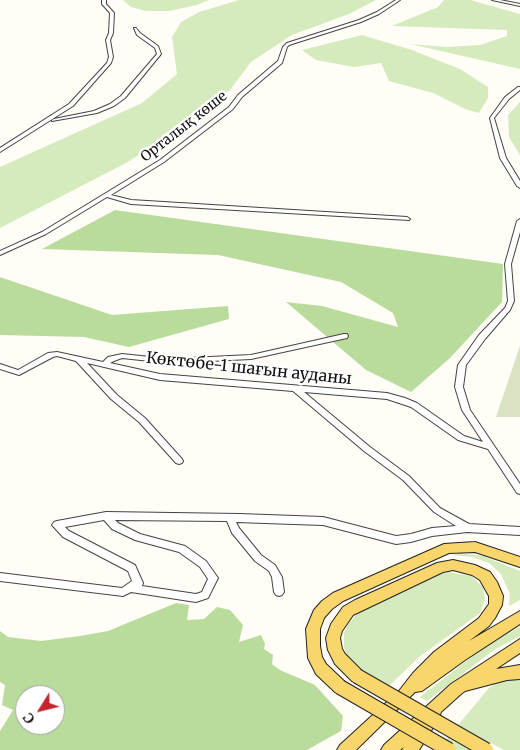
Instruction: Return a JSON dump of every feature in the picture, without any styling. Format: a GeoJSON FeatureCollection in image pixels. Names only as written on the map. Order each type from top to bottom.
{"type":"FeatureCollection","features":[{"type":"Feature","properties":{"kind":"main road"},"geometry":{"type":"LineString","coordinates":[[449,750],[340,688],[321,669],[315,658],[313,629],[319,614],[327,604],[338,597],[448,548],[475,547],[520,562]]}},
{"type":"Feature","properties":{"kind":"main road"},"geometry":{"type":"LineString","coordinates":[[405,694],[439,657],[484,622],[490,614],[495,605],[496,596],[485,576],[475,570],[453,565],[441,567],[360,604],[348,612],[336,628],[334,638],[335,650],[340,659],[357,676],[486,750]]}},
{"type":"Feature","properties":{"kind":"main road"},"geometry":{"type":"LineString","coordinates":[[345,750],[405,694],[460,654],[520,617]]}},
{"type":"Feature","properties":{"kind":"main road"},"geometry":{"type":"LineString","coordinates":[[389,750],[456,689],[520,645]]}},
{"type":"Feature","properties":{"kind":"main road"},"geometry":{"type":"LineString","coordinates":[[456,689],[478,681],[520,672]]}},
{"type":"Feature","properties":{"kind":"main road"},"geometry":{"type":"LineString","coordinates":[[410,750],[443,700]]}},
{"type":"Feature","properties":{"kind":"street"},"geometry":{"type":"LineString","coordinates":[[0,150],[71,105],[109,63],[111,57],[108,40],[111,33],[112,13],[104,4],[104,0]]}},
{"type":"Feature","properties":{"kind":"street","name":"Орталық көше"},"geometry":{"type":"LineString","coordinates":[[0,253],[44,233],[162,162],[231,108],[240,96],[280,62],[288,44],[360,21],[378,13],[398,0]]}},
{"type":"Feature","properties":{"kind":"street"},"geometry":{"type":"LineString","coordinates":[[494,0],[520,5]]}},
{"type":"Feature","properties":{"kind":"street"},"geometry":{"type":"LineString","coordinates":[[45,122],[77,114],[95,112],[112,105],[123,97],[159,54],[157,47],[138,34],[135,29]]}},
{"type":"Feature","properties":{"kind":"street"},"geometry":{"type":"LineString","coordinates":[[520,88],[507,98],[492,118],[503,158],[520,186]]}},
{"type":"Feature","properties":{"kind":"street"},"geometry":{"type":"LineString","coordinates":[[106,195],[131,202],[407,219]]}},
{"type":"Feature","properties":{"kind":"street"},"geometry":{"type":"LineString","coordinates":[[520,221],[508,264],[511,301],[508,309],[482,338],[462,365],[459,387],[466,410],[520,491]]}},
{"type":"Feature","properties":{"kind":"street"},"geometry":{"type":"LineString","coordinates":[[104,364],[122,356],[169,361],[251,357],[344,336]]}},
{"type":"Feature","properties":{"kind":"street","name":"Көктөбе-1 шағын ауданы"},"geometry":{"type":"LineString","coordinates":[[0,366],[19,373],[51,355],[57,354],[160,377],[387,396],[414,405],[461,438],[490,448]]}},
{"type":"Feature","properties":{"kind":"street"},"geometry":{"type":"LineString","coordinates":[[79,359],[114,397],[142,420],[179,461]]}},
{"type":"Feature","properties":{"kind":"street"},"geometry":{"type":"LineString","coordinates":[[294,387],[367,449],[406,478],[437,510],[467,528]]}},
{"type":"Feature","properties":{"kind":"street"},"geometry":{"type":"LineString","coordinates":[[0,577],[123,592],[138,583],[132,568],[66,534],[57,525],[106,516],[323,521],[396,540],[432,532],[467,528],[520,531]]}},
{"type":"Feature","properties":{"kind":"street"},"geometry":{"type":"LineString","coordinates":[[106,516],[115,526],[138,537],[182,549],[203,564],[213,578],[205,595],[196,598],[129,588]]}},
{"type":"Feature","properties":{"kind":"street"},"geometry":{"type":"LineString","coordinates":[[230,518],[235,530],[258,558],[272,568],[277,577],[279,592]]}},
{"type":"Feature","properties":{"kind":"green space"},"geometry":{"type":"Polygon","coordinates":[[[123,0],[209,0],[197,5],[169,11],[146,11],[131,7],[123,0]]]}},
{"type":"Feature","properties":{"kind":"green space"},"geometry":{"type":"Polygon","coordinates":[[[239,0],[376,0],[349,14],[292,35],[251,62],[230,90],[185,126],[126,163],[0,228],[0,167],[142,103],[177,74],[172,37],[181,22],[199,12],[239,0]]]}},
{"type":"Feature","properties":{"kind":"green space"},"geometry":{"type":"Polygon","coordinates":[[[444,0],[470,0],[520,14],[520,69],[410,44],[446,47],[480,45],[507,36],[507,30],[392,26],[438,7],[444,0]]]}},
{"type":"Feature","properties":{"kind":"green space"},"geometry":{"type":"Polygon","coordinates":[[[362,35],[412,50],[460,69],[488,87],[488,98],[479,113],[465,109],[433,93],[389,81],[381,63],[354,67],[316,60],[302,50],[362,35]]]}},
{"type":"Feature","properties":{"kind":"green space"},"geometry":{"type":"Polygon","coordinates":[[[520,102],[520,155],[509,137],[508,115],[520,102]]]}},
{"type":"Feature","properties":{"kind":"green space"},"geometry":{"type":"Polygon","coordinates":[[[115,210],[503,264],[502,302],[450,358],[411,392],[366,370],[286,302],[322,306],[398,327],[393,313],[341,282],[218,255],[42,249],[115,210]]]}},
{"type":"Feature","properties":{"kind":"green space"},"geometry":{"type":"Polygon","coordinates":[[[0,277],[112,315],[228,306],[229,319],[129,347],[84,337],[0,335],[0,277]]]}},
{"type":"Feature","properties":{"kind":"green space"},"geometry":{"type":"Polygon","coordinates":[[[520,346],[520,417],[496,417],[520,346]]]}},
{"type":"Feature","properties":{"kind":"green space"},"geometry":{"type":"Polygon","coordinates":[[[461,553],[483,556],[520,571],[520,600],[509,606],[510,594],[501,574],[489,563],[472,557],[453,555],[461,553]]]}},
{"type":"Feature","properties":{"kind":"green space"},"geometry":{"type":"Polygon","coordinates":[[[448,572],[471,576],[483,587],[485,599],[480,613],[419,657],[389,686],[355,665],[347,656],[344,647],[344,633],[348,624],[359,612],[436,575],[448,572]]]}},
{"type":"Feature","properties":{"kind":"green space"},"geometry":{"type":"Polygon","coordinates":[[[176,603],[189,605],[187,620],[204,619],[217,607],[230,610],[243,625],[239,642],[261,635],[265,644],[264,649],[273,655],[272,664],[280,670],[315,685],[343,716],[341,731],[307,750],[0,750],[0,731],[13,710],[2,705],[5,685],[0,682],[0,631],[8,637],[41,641],[108,631],[176,603]]]}},
{"type":"Feature","properties":{"kind":"green space"},"geometry":{"type":"Polygon","coordinates":[[[520,627],[520,636],[494,650],[427,701],[420,697],[488,644],[520,627]]]}},
{"type":"Feature","properties":{"kind":"green space"},"geometry":{"type":"Polygon","coordinates":[[[520,677],[520,750],[504,750],[491,743],[487,750],[437,750],[489,688],[498,682],[520,677]]]}}]}
